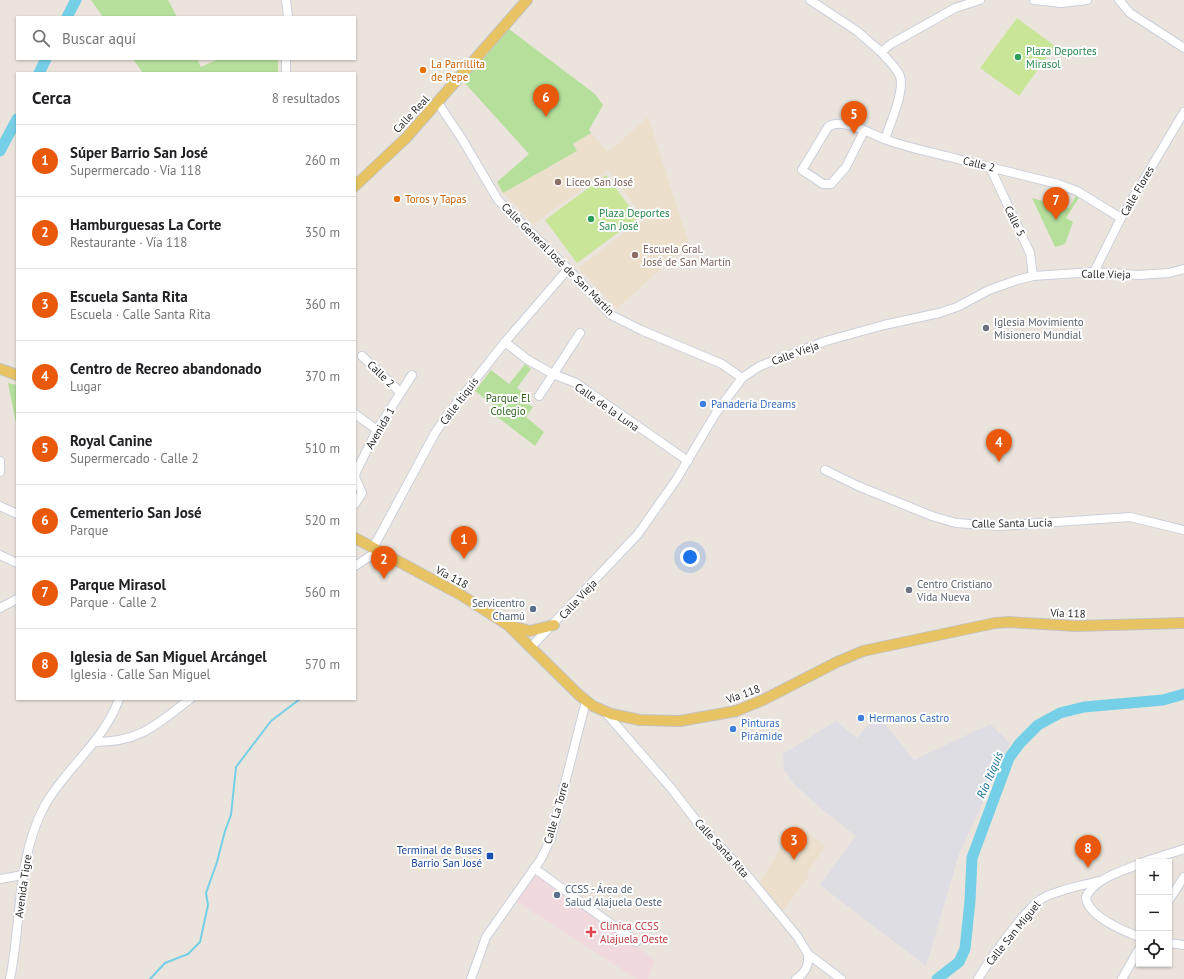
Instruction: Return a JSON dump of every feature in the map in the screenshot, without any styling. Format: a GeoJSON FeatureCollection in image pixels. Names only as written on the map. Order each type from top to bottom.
{"type":"FeatureCollection","features":[{"type":"Feature","properties":{"kind":"main road","name":"Calle Real"},"geometry":{"type":"LineString","coordinates":[[356,185],[388,156],[438,103],[527,0]]}},
{"type":"Feature","properties":{"kind":"main road"},"geometry":{"type":"LineString","coordinates":[[0,369],[16,376]]}},
{"type":"Feature","properties":{"kind":"main road","name":"Vía 118"},"geometry":{"type":"LineString","coordinates":[[356,539],[461,595],[508,625],[586,701],[604,712],[619,716],[661,721],[693,719],[721,714],[763,700],[837,662],[863,651],[995,623],[1009,622],[1076,626],[1184,622]]}},
{"type":"Feature","properties":{"kind":"main road"},"geometry":{"type":"LineString","coordinates":[[508,625],[530,631],[554,625]]}},
{"type":"Feature","properties":{"kind":"street"},"geometry":{"type":"LineString","coordinates":[[286,0],[288,16]]}},
{"type":"Feature","properties":{"kind":"street"},"geometry":{"type":"LineString","coordinates":[[810,0],[857,31],[896,69],[900,77],[901,86],[885,139]]}},
{"type":"Feature","properties":{"kind":"street"},"geometry":{"type":"LineString","coordinates":[[880,52],[891,44],[955,8],[980,0]]}},
{"type":"Feature","properties":{"kind":"street"},"geometry":{"type":"LineString","coordinates":[[1034,0],[1062,3],[1087,0]]}},
{"type":"Feature","properties":{"kind":"street"},"geometry":{"type":"LineString","coordinates":[[1119,0],[1130,13],[1184,48]]}},
{"type":"Feature","properties":{"kind":"street"},"geometry":{"type":"LineString","coordinates":[[286,60],[286,72]]}},
{"type":"Feature","properties":{"kind":"street","name":"Calle General José de San Martín"},"geometry":{"type":"LineString","coordinates":[[438,103],[462,139],[498,200],[568,269],[611,315],[641,330],[722,364],[742,378]]}},
{"type":"Feature","properties":{"kind":"street","name":"Calle Flores"},"geometry":{"type":"LineString","coordinates":[[1094,272],[1122,218],[1184,112]]}},
{"type":"Feature","properties":{"kind":"street","name":"Calle 2"},"geometry":{"type":"LineString","coordinates":[[864,130],[846,166],[831,184],[823,184],[802,170],[828,127],[838,122],[864,130],[885,139],[921,150],[1071,189],[1122,218]]}},
{"type":"Feature","properties":{"kind":"street","name":"Calle 5"},"geometry":{"type":"LineString","coordinates":[[990,167],[1030,253],[1033,276]]}},
{"type":"Feature","properties":{"kind":"street","name":"Calle Itiquís"},"geometry":{"type":"LineString","coordinates":[[376,549],[435,433],[505,342],[568,269]]}},
{"type":"Feature","properties":{"kind":"street","name":"Calle Vieja"},"geometry":{"type":"LineString","coordinates":[[531,647],[554,625],[638,534],[653,515],[688,461],[716,413],[742,378],[772,360],[814,345],[884,325],[939,313],[957,307],[1004,284],[1033,276],[1094,272],[1154,274],[1169,273],[1184,269]]}},
{"type":"Feature","properties":{"kind":"street"},"geometry":{"type":"LineString","coordinates":[[539,396],[580,333]]}},
{"type":"Feature","properties":{"kind":"street","name":"Calle de la Luna"},"geometry":{"type":"LineString","coordinates":[[505,342],[528,360],[553,374],[576,384],[688,461]]}},
{"type":"Feature","properties":{"kind":"street","name":"Calle 2"},"geometry":{"type":"LineString","coordinates":[[362,356],[400,392]]}},
{"type":"Feature","properties":{"kind":"street","name":"Avenida 1"},"geometry":{"type":"LineString","coordinates":[[356,472],[377,430],[412,375]]}},
{"type":"Feature","properties":{"kind":"street"},"geometry":{"type":"LineString","coordinates":[[356,415],[377,430]]}},
{"type":"Feature","properties":{"kind":"street"},"geometry":{"type":"LineString","coordinates":[[0,461],[0,472]]}},
{"type":"Feature","properties":{"kind":"street","name":"Calle Santa Lucía"},"geometry":{"type":"LineString","coordinates":[[825,470],[858,486],[932,516],[956,523],[999,526],[1130,517],[1184,530]]}},
{"type":"Feature","properties":{"kind":"street","name":"Avenida 1"},"geometry":{"type":"LineString","coordinates":[[356,479],[362,493],[356,502]]}},
{"type":"Feature","properties":{"kind":"street"},"geometry":{"type":"LineString","coordinates":[[0,506],[16,514]]}},
{"type":"Feature","properties":{"kind":"street"},"geometry":{"type":"LineString","coordinates":[[356,565],[376,549]]}},
{"type":"Feature","properties":{"kind":"street"},"geometry":{"type":"LineString","coordinates":[[0,555],[16,563]]}},
{"type":"Feature","properties":{"kind":"street"},"geometry":{"type":"LineString","coordinates":[[0,608],[16,600]]}},
{"type":"Feature","properties":{"kind":"street","name":"Avenida Tigre"},"geometry":{"type":"LineString","coordinates":[[10,979],[17,935],[23,875],[29,846],[45,806],[60,783],[96,742],[111,719],[119,700]]}},
{"type":"Feature","properties":{"kind":"street"},"geometry":{"type":"LineString","coordinates":[[96,742],[113,742],[137,736],[155,726],[189,700]]}},
{"type":"Feature","properties":{"kind":"street","name":"Calle La Torre"},"geometry":{"type":"LineString","coordinates":[[471,979],[486,937],[541,859],[550,838],[586,701]]}},
{"type":"Feature","properties":{"kind":"street","name":"Calle Santa Rita"},"geometry":{"type":"LineString","coordinates":[[604,712],[671,788],[698,823],[746,874],[797,936],[808,954],[841,979]]}},
{"type":"Feature","properties":{"kind":"street"},"geometry":{"type":"LineString","coordinates":[[1152,859],[1184,849]]}},
{"type":"Feature","properties":{"kind":"street","name":"Calle San Miguel"},"geometry":{"type":"LineString","coordinates":[[978,979],[986,966],[1035,903],[1050,895],[1099,881],[1136,865]]}},
{"type":"Feature","properties":{"kind":"street"},"geometry":{"type":"LineString","coordinates":[[534,868],[636,942]]}},
{"type":"Feature","properties":{"kind":"street"},"geometry":{"type":"LineString","coordinates":[[0,879],[23,875]]}},
{"type":"Feature","properties":{"kind":"street"},"geometry":{"type":"LineString","coordinates":[[1172,895],[1184,876]]}},
{"type":"Feature","properties":{"kind":"street"},"geometry":{"type":"LineString","coordinates":[[1099,881],[1087,893],[1087,903],[1101,918],[1136,936]]}},
{"type":"Feature","properties":{"kind":"street"},"geometry":{"type":"LineString","coordinates":[[1172,943],[1184,945]]}},
{"type":"Feature","properties":{"kind":"street"},"geometry":{"type":"LineString","coordinates":[[796,979],[806,970],[809,961],[808,954]]}},
{"type":"Feature","properties":{"kind":"street"},"geometry":{"type":"LineString","coordinates":[[1122,979],[1136,954]]}},
{"type":"Feature","properties":{"kind":"shaded area"},"geometry":{"type":"Polygon","coordinates":[[[648,117],[689,243],[617,309],[578,268],[644,218],[608,170],[533,225],[503,193],[577,151],[573,144],[591,133],[608,152],[648,117]]]}},
{"type":"Feature","properties":{"kind":"shaded area"},"geometry":{"type":"Polygon","coordinates":[[[877,714],[914,760],[990,724],[1010,743],[959,854],[926,966],[820,885],[856,836],[824,811],[795,785],[784,770],[783,754],[836,721],[857,738],[877,714]]]}},
{"type":"Feature","properties":{"kind":"shaded area"},"geometry":{"type":"Polygon","coordinates":[[[795,823],[825,846],[807,874],[809,876],[782,912],[759,884],[795,823]]]}},
{"type":"Feature","properties":{"kind":"shaded area","name":"Clínica CCSS Alajuela Oeste"},"geometry":{"type":"Polygon","coordinates":[[[536,871],[655,960],[648,979],[637,979],[515,901],[536,871]]]}},
{"type":"Feature","properties":{"kind":"green space"},"geometry":{"type":"Polygon","coordinates":[[[91,0],[168,0],[176,16],[102,16],[91,0]]]}},
{"type":"Feature","properties":{"kind":"green space","name":"Plaza Deportes Mirasol"},"geometry":{"type":"Polygon","coordinates":[[[1017,18],[1055,46],[1019,96],[980,68],[1017,18]]]}},
{"type":"Feature","properties":{"kind":"green space"},"geometry":{"type":"Polygon","coordinates":[[[509,29],[595,94],[603,105],[589,130],[591,133],[573,144],[577,151],[503,193],[497,182],[529,154],[463,81],[509,29]]]}},
{"type":"Feature","properties":{"kind":"green space"},"geometry":{"type":"Polygon","coordinates":[[[134,60],[198,60],[201,67],[216,60],[278,60],[278,72],[142,72],[134,60]]]}},
{"type":"Feature","properties":{"kind":"green space","name":"Plaza Deportes San José"},"geometry":{"type":"Polygon","coordinates":[[[606,175],[638,218],[577,263],[545,220],[606,175]]]}},
{"type":"Feature","properties":{"kind":"green space"},"geometry":{"type":"Polygon","coordinates":[[[1077,194],[1080,196],[1066,218],[1073,222],[1065,244],[1055,247],[1032,198],[1069,208],[1077,194]]]}},
{"type":"Feature","properties":{"kind":"green space","name":"Parque El Colegio"},"geometry":{"type":"Polygon","coordinates":[[[525,364],[531,369],[517,388],[521,391],[521,397],[533,407],[526,417],[544,432],[535,446],[488,411],[493,405],[475,391],[491,370],[509,384],[525,364]]]}},
{"type":"Feature","properties":{"kind":"green space"},"geometry":{"type":"Polygon","coordinates":[[[8,383],[16,385],[16,423],[8,383]]]}},
{"type":"Feature","properties":{"kind":"waterway"},"geometry":{"type":"LineString","coordinates":[[68,16],[76,0]]}},
{"type":"Feature","properties":{"kind":"waterway"},"geometry":{"type":"LineString","coordinates":[[40,72],[46,60]]}},
{"type":"Feature","properties":{"kind":"waterway"},"geometry":{"type":"LineString","coordinates":[[0,151],[16,121]]}},
{"type":"Feature","properties":{"kind":"waterway","name":"Río Itiquís"},"geometry":{"type":"LineString","coordinates":[[937,979],[959,962],[965,949],[970,901],[972,858],[1009,758],[1020,743],[1038,725],[1060,713],[1084,707],[1163,700],[1184,694]]}},
{"type":"Feature","properties":{"kind":"waterway"},"geometry":{"type":"LineString","coordinates":[[150,979],[165,963],[188,954],[200,942],[208,905],[206,893],[231,815],[236,767],[271,721],[299,700]]}},
{"type":"Feature","properties":{"kind":"place","name":"Plaza Deportes Mirasol"},"geometry":{"type":"Point","coordinates":[1018,57]}},
{"type":"Feature","properties":{"kind":"place","name":"La Parrillita de Pepe"},"geometry":{"type":"Point","coordinates":[423,70]}},
{"type":"Feature","properties":{"kind":"place","name":"Cementerio San José"},"geometry":{"type":"Point","coordinates":[546,117]}},
{"type":"Feature","properties":{"kind":"place","name":"Royal Canine"},"geometry":{"type":"Point","coordinates":[854,134]}},
{"type":"Feature","properties":{"kind":"place","name":"Liceo San José"},"geometry":{"type":"Point","coordinates":[558,182]}},
{"type":"Feature","properties":{"kind":"place","name":"Toros y Tapas"},"geometry":{"type":"Point","coordinates":[397,199]}},
{"type":"Feature","properties":{"kind":"place","name":"Plaza Deportes San José"},"geometry":{"type":"Point","coordinates":[591,219]}},
{"type":"Feature","properties":{"kind":"place","name":"Parque Mirasol"},"geometry":{"type":"Point","coordinates":[1056,220]}},
{"type":"Feature","properties":{"kind":"place","name":"Escuela Gral. José de San Martín"},"geometry":{"type":"Point","coordinates":[635,255]}},
{"type":"Feature","properties":{"kind":"place","name":"Iglesia Movimiento Misionero Mundial"},"geometry":{"type":"Point","coordinates":[986,328]}},
{"type":"Feature","properties":{"kind":"place","name":"Panadería Dreams"},"geometry":{"type":"Point","coordinates":[703,404]}},
{"type":"Feature","properties":{"kind":"place","name":"Centro de Recreo abandonado"},"geometry":{"type":"Point","coordinates":[999,462]}},
{"type":"Feature","properties":{"kind":"place","name":"Súper Barrio San José"},"geometry":{"type":"Point","coordinates":[464,559]}},
{"type":"Feature","properties":{"kind":"place","name":"Hamburguesas La Corte"},"geometry":{"type":"Point","coordinates":[384,579]}},
{"type":"Feature","properties":{"kind":"place","name":"Centro Cristiano Vida Nueva"},"geometry":{"type":"Point","coordinates":[909,590]}},
{"type":"Feature","properties":{"kind":"place","name":"Servicentro Chamú"},"geometry":{"type":"Point","coordinates":[533,609]}},
{"type":"Feature","properties":{"kind":"place","name":"Hermanos Castro"},"geometry":{"type":"Point","coordinates":[861,718]}},
{"type":"Feature","properties":{"kind":"place","name":"Pinturas Pirámide"},"geometry":{"type":"Point","coordinates":[733,729]}},
{"type":"Feature","properties":{"kind":"place","name":"Terminal de Buses Barrio San José"},"geometry":{"type":"Point","coordinates":[490,856]}},
{"type":"Feature","properties":{"kind":"place","name":"Escuela Santa Rita"},"geometry":{"type":"Point","coordinates":[794,860]}},
{"type":"Feature","properties":{"kind":"place","name":"Iglesia de San Miguel Arcángel"},"geometry":{"type":"Point","coordinates":[1088,868]}},
{"type":"Feature","properties":{"kind":"place","name":"CCSS - Área de Salud Alajuela Oeste"},"geometry":{"type":"Point","coordinates":[557,895]}},
{"type":"Feature","properties":{"kind":"place","name":"Clínica CCSS Alajuela Oeste"},"geometry":{"type":"Point","coordinates":[591,932]}}]}
